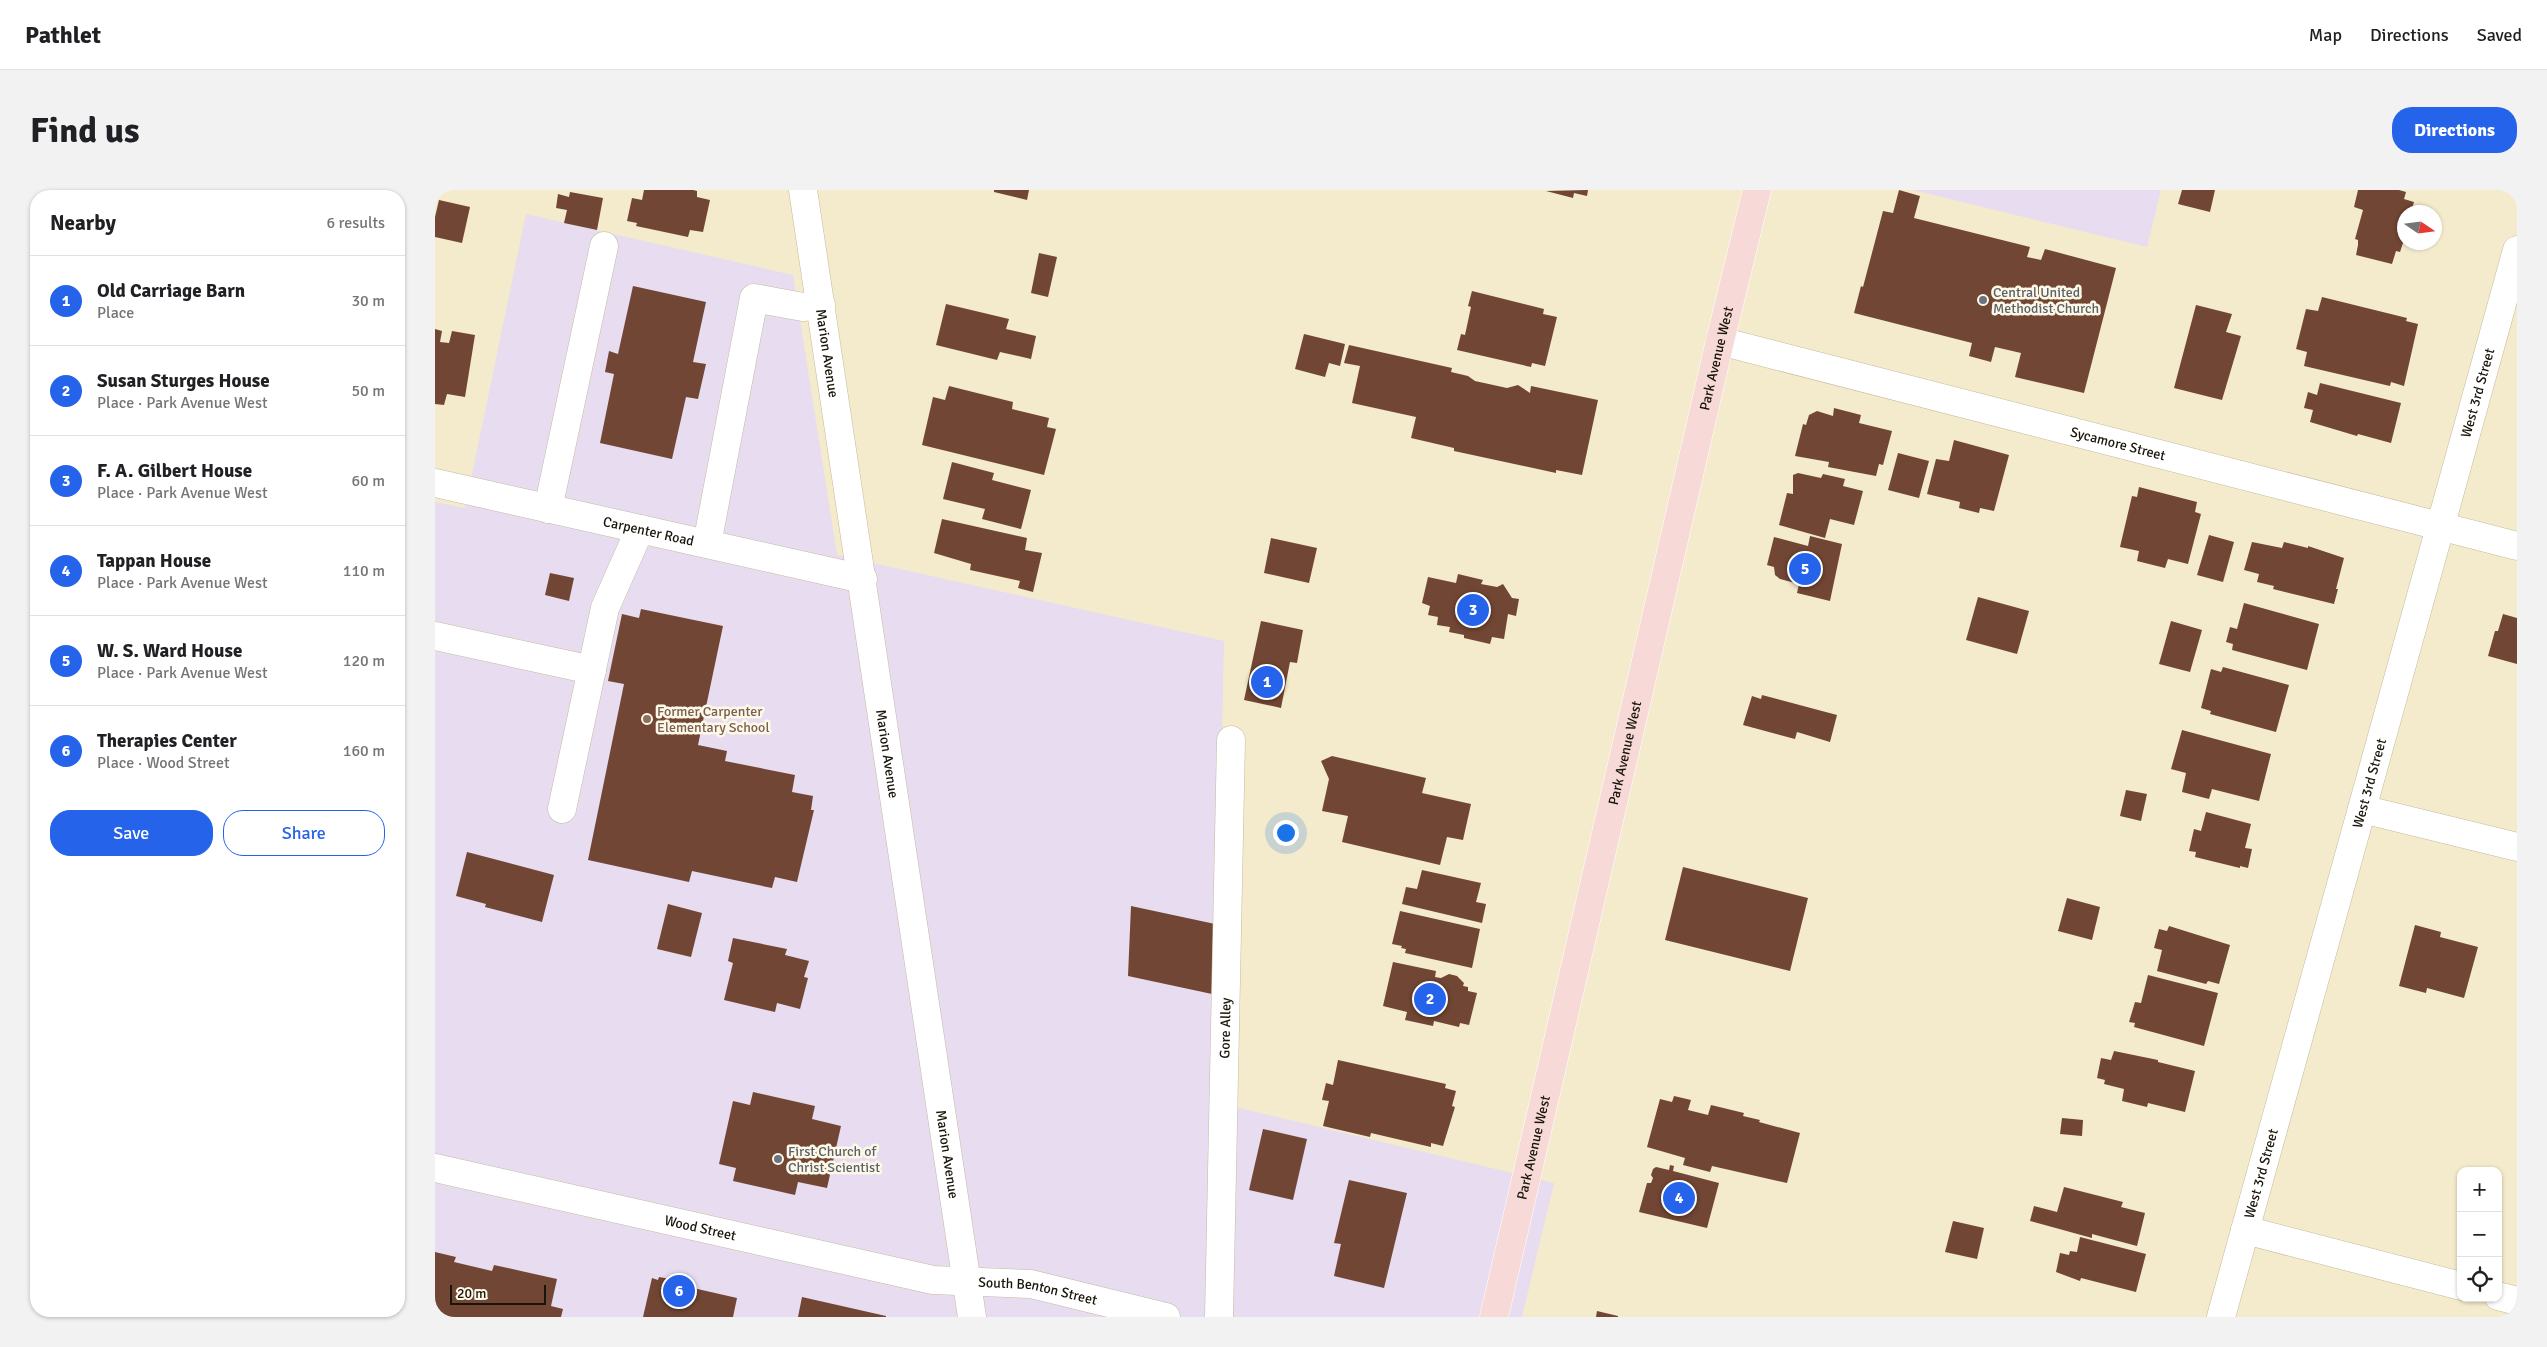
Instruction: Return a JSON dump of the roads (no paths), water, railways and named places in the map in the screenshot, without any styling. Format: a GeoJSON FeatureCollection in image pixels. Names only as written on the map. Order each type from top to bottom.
{"type":"FeatureCollection","features":[{"type":"Feature","properties":{"kind":"main road","name":"Park Avenue West"},"geometry":{"type":"LineString","coordinates":[[1494,1317],[1719,341],[1757,190]]}},
{"type":"Feature","properties":{"kind":"street","name":"Marion Avenue"},"geometry":{"type":"LineString","coordinates":[[803,190],[863,579],[972,1317]]}},
{"type":"Feature","properties":{"kind":"street"},"geometry":{"type":"LineString","coordinates":[[548,509],[604,246]]}},
{"type":"Feature","properties":{"kind":"street","name":"West 3rd Street"},"geometry":{"type":"LineString","coordinates":[[2221,1317],[2517,250]]}},
{"type":"Feature","properties":{"kind":"street"},"geometry":{"type":"LineString","coordinates":[[707,544],[754,298],[803,307],[821,305]]}},
{"type":"Feature","properties":{"kind":"street","name":"Sycamore Street"},"geometry":{"type":"LineString","coordinates":[[1719,341],[2440,528],[2517,546]]}},
{"type":"Feature","properties":{"kind":"street","name":"Carpenter Road"},"geometry":{"type":"LineString","coordinates":[[435,483],[863,579]]}},
{"type":"Feature","properties":{"kind":"street"},"geometry":{"type":"LineString","coordinates":[[562,809],[605,608],[640,529]]}},
{"type":"Feature","properties":{"kind":"street"},"geometry":{"type":"LineString","coordinates":[[435,636],[592,670]]}},
{"type":"Feature","properties":{"kind":"street","name":"Gore Alley"},"geometry":{"type":"LineString","coordinates":[[1219,1317],[1231,740]]}},
{"type":"Feature","properties":{"kind":"street"},"geometry":{"type":"LineString","coordinates":[[2362,809],[2517,847]]}},
{"type":"Feature","properties":{"kind":"street","name":"Wood Street"},"geometry":{"type":"LineString","coordinates":[[435,1168],[933,1280],[967,1282]]}},
{"type":"Feature","properties":{"kind":"street"},"geometry":{"type":"LineString","coordinates":[[2245,1230],[2457,1285]]}},
{"type":"Feature","properties":{"kind":"street","name":"South Benton Street"},"geometry":{"type":"LineString","coordinates":[[967,1282],[1031,1284],[1166,1317]]}},
{"type":"Feature","properties":{"kind":"street"},"geometry":{"type":"LineString","coordinates":[[2502,1297],[2517,1301]]}},
{"type":"Feature","properties":{"kind":"place","name":"Central United Methodist Church"},"geometry":{"type":"Point","coordinates":[1983,300]}},
{"type":"Feature","properties":{"kind":"place","name":"W. S. Ward House"},"geometry":{"type":"Point","coordinates":[1805,569]}},
{"type":"Feature","properties":{"kind":"place","name":"F. A. Gilbert House"},"geometry":{"type":"Point","coordinates":[1473,610]}},
{"type":"Feature","properties":{"kind":"place","name":"Old Carriage Barn"},"geometry":{"type":"Point","coordinates":[1267,682]}},
{"type":"Feature","properties":{"kind":"place","name":"Former Carpenter Elementary School"},"geometry":{"type":"Point","coordinates":[647,719]}},
{"type":"Feature","properties":{"kind":"place","name":"Susan Sturges House"},"geometry":{"type":"Point","coordinates":[1430,999]}},
{"type":"Feature","properties":{"kind":"place","name":"First Church of Christ Scientist"},"geometry":{"type":"Point","coordinates":[778,1159]}},
{"type":"Feature","properties":{"kind":"place","name":"Tappan House"},"geometry":{"type":"Point","coordinates":[1679,1198]}},
{"type":"Feature","properties":{"kind":"place","name":"Therapies Center"},"geometry":{"type":"Point","coordinates":[679,1291]}}]}
